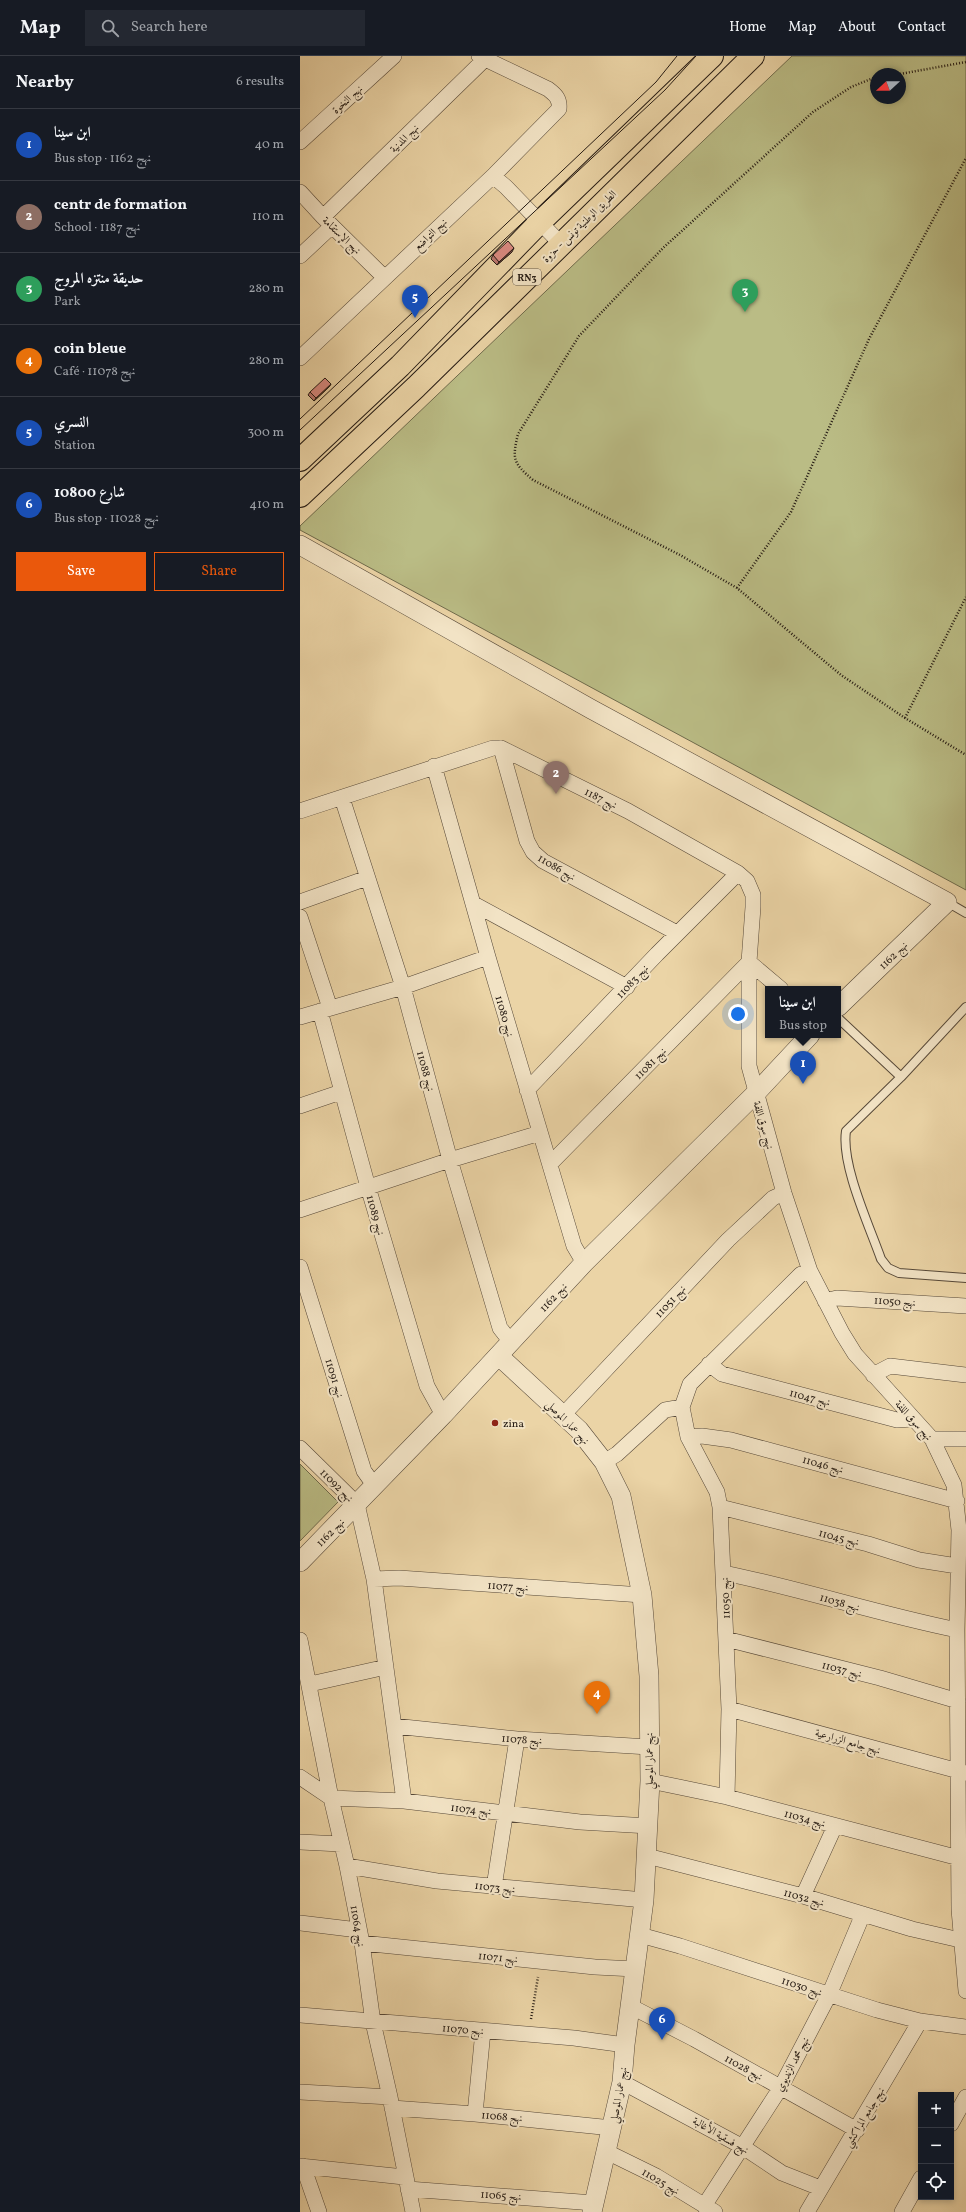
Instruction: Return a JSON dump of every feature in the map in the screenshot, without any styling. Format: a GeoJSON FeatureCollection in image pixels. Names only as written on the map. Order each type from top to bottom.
{"type":"FeatureCollection","features":[{"type":"Feature","properties":{"kind":"highway","name":"RN3"},"geometry":{"type":"LineString","coordinates":[[300,460],[400,366],[540,222],[712,56]]}},
{"type":"Feature","properties":{"kind":"highway","name":"الطريق الوطنية تونس - حزوة"},"geometry":{"type":"LineString","coordinates":[[300,496],[416,387],[753,56]]}},
{"type":"Feature","properties":{"kind":"street","name":"نهج النخوة"},"geometry":{"type":"LineString","coordinates":[[300,142],[394,56]]}},
{"type":"Feature","properties":{"kind":"street","name":"نهج التواضع"},"geometry":{"type":"LineString","coordinates":[[300,358],[384,277],[493,176],[559,109],[560,102],[556,96],[548,90],[482,58]]}},
{"type":"Feature","properties":{"kind":"street","name":"نهج المدنية"},"geometry":{"type":"LineString","coordinates":[[300,256],[328,222],[482,58]]}},
{"type":"Feature","properties":{"kind":"street"},"geometry":{"type":"LineString","coordinates":[[493,176],[506,187],[561,244]]}},
{"type":"Feature","properties":{"kind":"street","name":"نهج الإستقامة"},"geometry":{"type":"LineString","coordinates":[[300,192],[384,277]]}},
{"type":"Feature","properties":{"kind":"street"},"geometry":{"type":"LineString","coordinates":[[300,545],[591,709],[947,902]]}},
{"type":"Feature","properties":{"kind":"street"},"geometry":{"type":"LineString","coordinates":[[300,811],[434,766],[493,748],[501,748]]}},
{"type":"Feature","properties":{"kind":"street","name":"نهج 1187"},"geometry":{"type":"LineString","coordinates":[[501,748],[628,811],[738,873],[746,882],[753,895],[749,962],[749,1061],[755,1094]]}},
{"type":"Feature","properties":{"kind":"street","name":"نهج 11086"},"geometry":{"type":"LineString","coordinates":[[501,748],[527,841],[533,852],[543,861],[599,889],[677,933]]}},
{"type":"Feature","properties":{"kind":"street","name":"نهج 11080"},"geometry":{"type":"LineString","coordinates":[[434,766],[488,957],[574,1246],[584,1263]]}},
{"type":"Feature","properties":{"kind":"street","name":"نهج 11088"},"geometry":{"type":"LineString","coordinates":[[342,798],[403,987],[450,1160],[500,1328],[511,1342]]}},
{"type":"Feature","properties":{"kind":"street","name":"نهج 11083"},"geometry":{"type":"LineString","coordinates":[[527,1090],[677,933],[738,873]]}},
{"type":"Feature","properties":{"kind":"street"},"geometry":{"type":"LineString","coordinates":[[300,902],[367,878]]}},
{"type":"Feature","properties":{"kind":"street","name":"نهج 1162"},"geometry":{"type":"LineString","coordinates":[[841,1004],[947,902]]}},
{"type":"Feature","properties":{"kind":"street"},"geometry":{"type":"LineString","coordinates":[[474,904],[627,987]]}},
{"type":"Feature","properties":{"kind":"street","name":"نهج 11089"},"geometry":{"type":"LineString","coordinates":[[300,917],[325,1010],[341,1092],[368,1187],[427,1386],[443,1415]]}},
{"type":"Feature","properties":{"kind":"street"},"geometry":{"type":"LineString","coordinates":[[300,1017],[403,987],[488,957]]}},
{"type":"Feature","properties":{"kind":"street"},"geometry":{"type":"LineString","coordinates":[[749,962],[777,986]]}},
{"type":"Feature","properties":{"kind":"street","name":"نهج 11081"},"geometry":{"type":"LineString","coordinates":[[550,1164],[749,962]]}},
{"type":"Feature","properties":{"kind":"street","name":"نهج 1162"},"geometry":{"type":"LineString","coordinates":[[300,1562],[443,1415],[584,1263],[755,1094],[807,1038]]}},
{"type":"Feature","properties":{"kind":"street"},"geometry":{"type":"LineString","coordinates":[[300,1106],[341,1092]]}},
{"type":"Feature","properties":{"kind":"street","name":"نهج سوق اللفة"},"geometry":{"type":"LineString","coordinates":[[755,1094],[784,1194],[810,1271],[824,1301],[855,1354],[932,1440],[954,1485],[957,1501],[959,1530],[957,1566],[957,1630],[962,1647],[962,1910],[960,1940],[966,1986]]}},
{"type":"Feature","properties":{"kind":"street"},"geometry":{"type":"LineString","coordinates":[[300,1210],[450,1160],[540,1133]]}},
{"type":"Feature","properties":{"kind":"street","name":"نهج 11051"},"geometry":{"type":"LineString","coordinates":[[562,1415],[728,1240],[773,1198],[784,1194]]}},
{"type":"Feature","properties":{"kind":"street","name":"نهج 11091"},"geometry":{"type":"LineString","coordinates":[[300,1267],[364,1471],[374,1485]]}},
{"type":"Feature","properties":{"kind":"street"},"geometry":{"type":"LineString","coordinates":[[604,1462],[617,1454],[665,1410],[682,1407],[690,1384],[801,1274],[810,1271]]}},
{"type":"Feature","properties":{"kind":"street","name":"نهج 11050"},"geometry":{"type":"LineString","coordinates":[[824,1301],[837,1298],[966,1306]]}},
{"type":"Feature","properties":{"kind":"street","name":"نهج عمار الموصلي"},"geometry":{"type":"LineString","coordinates":[[499,1356],[579,1430],[604,1462],[621,1496],[642,1595],[649,1676],[650,1780],[649,1826],[644,1900],[625,2045],[622,2082],[607,2152],[593,2207]]}},
{"type":"Feature","properties":{"kind":"street","name":"نهج 11047"},"geometry":{"type":"LineString","coordinates":[[710,1364],[722,1374],[729,1376],[897,1420],[913,1419]]}},
{"type":"Feature","properties":{"kind":"street"},"geometry":{"type":"LineString","coordinates":[[873,1375],[890,1366],[966,1375]]}},
{"type":"Feature","properties":{"kind":"street","name":"نهج 11050"},"geometry":{"type":"LineString","coordinates":[[682,1407],[688,1437],[717,1492],[720,1507],[729,1709],[727,1797]]}},
{"type":"Feature","properties":{"kind":"street","name":"نهج 11046"},"geometry":{"type":"LineString","coordinates":[[688,1437],[702,1436],[731,1440],[957,1501]]}},
{"type":"Feature","properties":{"kind":"street"},"geometry":{"type":"LineString","coordinates":[[932,1440],[966,1439]]}},
{"type":"Feature","properties":{"kind":"street","name":"نهج 11092"},"geometry":{"type":"LineString","coordinates":[[300,1448],[357,1504]]}},
{"type":"Feature","properties":{"kind":"street"},"geometry":{"type":"LineString","coordinates":[[357,1504],[374,1579],[404,1801]]}},
{"type":"Feature","properties":{"kind":"street","name":"نهج 11045"},"geometry":{"type":"LineString","coordinates":[[720,1507],[868,1544],[919,1560],[957,1566]]}},
{"type":"Feature","properties":{"kind":"street","name":"نهج 11038"},"geometry":{"type":"LineString","coordinates":[[724,1573],[779,1584],[863,1609],[957,1630]]}},
{"type":"Feature","properties":{"kind":"street","name":"نهج 11077"},"geometry":{"type":"LineString","coordinates":[[374,1579],[399,1578],[642,1595]]}},
{"type":"Feature","properties":{"kind":"street","name":"نهج 11037"},"geometry":{"type":"LineString","coordinates":[[726,1639],[880,1678],[961,1695]]}},
{"type":"Feature","properties":{"kind":"street","name":"نهج 11064"},"geometry":{"type":"LineString","coordinates":[[300,1640],[310,1684],[331,1798],[347,1866],[373,2022],[413,2212]]}},
{"type":"Feature","properties":{"kind":"street"},"geometry":{"type":"LineString","coordinates":[[310,1684],[386,1667]]}},
{"type":"Feature","properties":{"kind":"street","name":"نهج جامع الزرارعية"},"geometry":{"type":"LineString","coordinates":[[729,1709],[962,1771]]}},
{"type":"Feature","properties":{"kind":"street","name":"نهج 11078"},"geometry":{"type":"LineString","coordinates":[[394,1726],[517,1739],[649,1746]]}},
{"type":"Feature","properties":{"kind":"street"},"geometry":{"type":"LineString","coordinates":[[494,1887],[517,1739]]}},
{"type":"Feature","properties":{"kind":"street"},"geometry":{"type":"LineString","coordinates":[[300,1777],[331,1798]]}},
{"type":"Feature","properties":{"kind":"street","name":"نهج 11034"},"geometry":{"type":"LineString","coordinates":[[650,1780],[727,1797],[835,1826],[961,1849]]}},
{"type":"Feature","properties":{"kind":"street","name":"نهج 11074"},"geometry":{"type":"LineString","coordinates":[[331,1798],[404,1801],[580,1822],[649,1826]]}},
{"type":"Feature","properties":{"kind":"street"},"geometry":{"type":"LineString","coordinates":[[803,1896],[835,1826]]}},
{"type":"Feature","properties":{"kind":"street"},"geometry":{"type":"LineString","coordinates":[[300,1842],[341,1844]]}},
{"type":"Feature","properties":{"kind":"street","name":"نهج 11032"},"geometry":{"type":"LineString","coordinates":[[647,1856],[803,1896],[912,1929],[960,1940]]}},
{"type":"Feature","properties":{"kind":"street","name":"نهج 11073"},"geometry":{"type":"LineString","coordinates":[[347,1866],[437,1881],[644,1900]]}},
{"type":"Feature","properties":{"kind":"street","name":"نهج محمد الزنديوي"},"geometry":{"type":"LineString","coordinates":[[709,2209],[743,2147],[781,2087],[829,1995],[863,1914]]}},
{"type":"Feature","properties":{"kind":"street","name":"نهج 11071"},"geometry":{"type":"LineString","coordinates":[[300,1923],[360,1937],[541,1961],[595,1967],[635,1969]]}},
{"type":"Feature","properties":{"kind":"street","name":"نهج 11030"},"geometry":{"type":"LineString","coordinates":[[640,1935],[680,1946],[829,1995],[920,2021],[966,2027]]}},
{"type":"Feature","properties":{"kind":"street","name":"نهج 11028"},"geometry":{"type":"LineString","coordinates":[[630,2006],[781,2087],[857,2130]]}},
{"type":"Feature","properties":{"kind":"street","name":"نهج 11070"},"geometry":{"type":"LineString","coordinates":[[300,2015],[528,2036],[574,2038],[625,2045]]}},
{"type":"Feature","properties":{"kind":"street","name":"نهج جامع المراكشي"},"geometry":{"type":"LineString","coordinates":[[807,2212],[820,2188],[857,2130],[920,2021]]}},
{"type":"Feature","properties":{"kind":"street"},"geometry":{"type":"LineString","coordinates":[[476,2114],[483,2031]]}},
{"type":"Feature","properties":{"kind":"street","name":"نهج فسقية الأغالبة"},"geometry":{"type":"LineString","coordinates":[[622,2082],[743,2147],[782,2172],[820,2188]]}},
{"type":"Feature","properties":{"kind":"street","name":"نهج 11068"},"geometry":{"type":"LineString","coordinates":[[300,2092],[391,2102],[476,2114],[612,2128]]}},
{"type":"Feature","properties":{"kind":"street"},"geometry":{"type":"LineString","coordinates":[[954,2119],[966,2097]]}},
{"type":"Feature","properties":{"kind":"street","name":"نهج 11025"},"geometry":{"type":"LineString","coordinates":[[607,2152],[656,2176],[709,2209]]}},
{"type":"Feature","properties":{"kind":"street"},"geometry":{"type":"LineString","coordinates":[[302,2166],[319,2212]]}},
{"type":"Feature","properties":{"kind":"street","name":"نهج 11065"},"geometry":{"type":"LineString","coordinates":[[302,2166],[406,2183],[593,2207]]}},
{"type":"Feature","properties":{"kind":"street"},"geometry":{"type":"LineString","coordinates":[[902,2212],[918,2183]]}},
{"type":"Feature","properties":{"kind":"lane"},"geometry":{"type":"LineString","coordinates":[[947,902],[966,912]]}},
{"type":"Feature","properties":{"kind":"lane"},"geometry":{"type":"LineString","coordinates":[[966,1007],[901,1077],[846,1131],[844,1142],[847,1163],[882,1259],[888,1268],[899,1274],[966,1278]]}},
{"type":"Feature","properties":{"kind":"lane"},"geometry":{"type":"LineString","coordinates":[[841,1021],[901,1077]]}},
{"type":"Feature","properties":{"kind":"path"},"geometry":{"type":"LineString","coordinates":[[906,73],[966,62]]}},
{"type":"Feature","properties":{"kind":"path"},"geometry":{"type":"LineString","coordinates":[[870,79],[851,87],[813,112],[663,248],[579,336],[518,434],[514,452],[518,468],[533,480],[680,554],[737,588],[841,675],[905,718],[966,755]]}},
{"type":"Feature","properties":{"kind":"path"},"geometry":{"type":"LineString","coordinates":[[737,588],[791,512],[870,339],[966,158]]}},
{"type":"Feature","properties":{"kind":"path"},"geometry":{"type":"LineString","coordinates":[[905,718],[966,597]]}},
{"type":"Feature","properties":{"kind":"path"},"geometry":{"type":"LineString","coordinates":[[528,2036],[541,1961]]}},
{"type":"Feature","properties":{"kind":"green space"},"geometry":{"type":"Polygon","coordinates":[[[792,56],[966,56],[966,890],[300,530],[300,526],[792,56]]]}},
{"type":"Feature","properties":{"kind":"green space"},"geometry":{"type":"Polygon","coordinates":[[[300,1464],[338,1502],[300,1541],[300,1464]]]}},
{"type":"Feature","properties":{"kind":"building"},"geometry":{"type":"Polygon","coordinates":[[[508,241],[514,248],[499,262],[493,255],[508,241]]]}},
{"type":"Feature","properties":{"kind":"building"},"geometry":{"type":"Polygon","coordinates":[[[325,378],[331,384],[316,398],[310,392],[325,378]]]}},
{"type":"Feature","properties":{"kind":"tram line"},"geometry":{"type":"LineString","coordinates":[[300,419],[656,82],[677,56]]}},
{"type":"Feature","properties":{"kind":"tram line"},"geometry":{"type":"LineString","coordinates":[[300,430],[665,90],[696,56]]}},
{"type":"Feature","properties":{"kind":"place","name":"حديقة منتزه المروج"},"geometry":{"type":"Point","coordinates":[745,312]}},
{"type":"Feature","properties":{"kind":"place","name":"النسري"},"geometry":{"type":"Point","coordinates":[415,318]}},
{"type":"Feature","properties":{"kind":"place","name":"centr de formation"},"geometry":{"type":"Point","coordinates":[556,794]}},
{"type":"Feature","properties":{"kind":"place","name":"ابن سينا"},"geometry":{"type":"Point","coordinates":[803,1084]}},
{"type":"Feature","properties":{"kind":"place","name":"zina"},"geometry":{"type":"Point","coordinates":[495,1423]}},
{"type":"Feature","properties":{"kind":"place","name":"coin bleue"},"geometry":{"type":"Point","coordinates":[597,1714]}},
{"type":"Feature","properties":{"kind":"place","name":"10800 شارع"},"geometry":{"type":"Point","coordinates":[662,2040]}}]}
